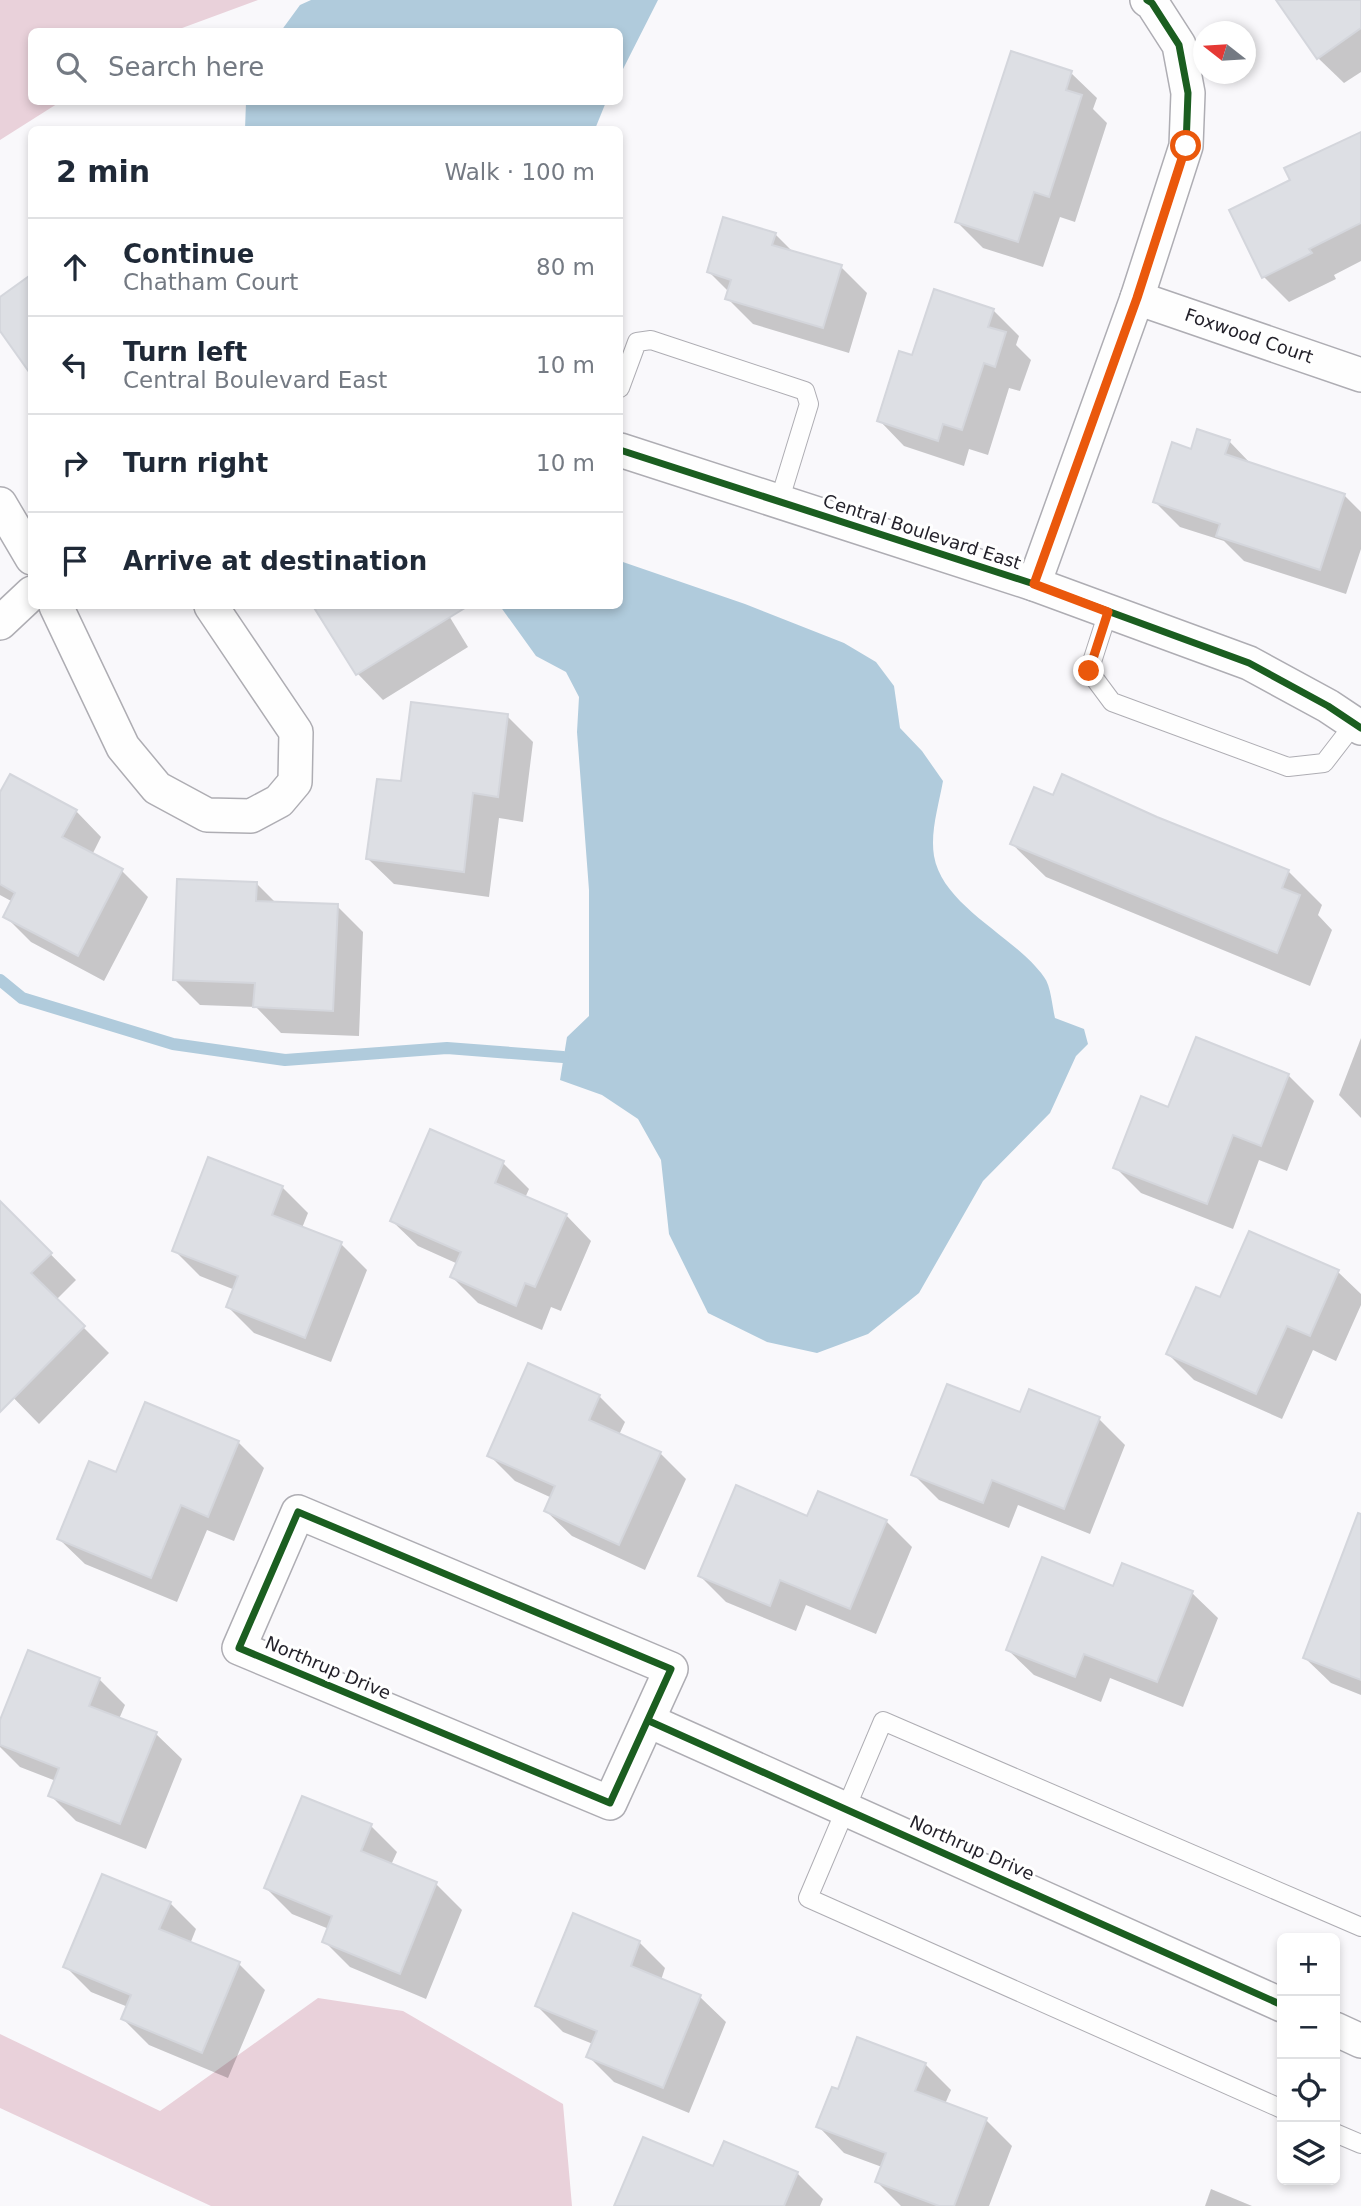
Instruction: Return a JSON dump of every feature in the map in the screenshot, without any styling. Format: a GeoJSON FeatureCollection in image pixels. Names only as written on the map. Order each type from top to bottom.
{"type":"FeatureCollection","features":[{"type":"Feature","properties":{"kind":"street"},"geometry":{"type":"LineString","coordinates":[[1034,584],[1137,298],[1186,146],[1188,93],[1180,45],[1152,3],[1147,0]]}},
{"type":"Feature","properties":{"kind":"street","name":"Foxwood Court"},"geometry":{"type":"LineString","coordinates":[[1137,298],[1361,375]]}},
{"type":"Feature","properties":{"kind":"street","name":"Central Boulevard East"},"geometry":{"type":"LineString","coordinates":[[623,451],[1034,584],[1248,663],[1328,706],[1357,726]]}},
{"type":"Feature","properties":{"kind":"street"},"geometry":{"type":"LineString","coordinates":[[0,503],[28,551]]}},
{"type":"Feature","properties":{"kind":"street"},"geometry":{"type":"LineString","coordinates":[[0,623],[28,597]]}},
{"type":"Feature","properties":{"kind":"street"},"geometry":{"type":"LineString","coordinates":[[57,609],[123,747],[157,788],[207,815],[251,816],[279,801],[295,782],[296,732],[213,609]]}},
{"type":"Feature","properties":{"kind":"street","name":"Northrup Drive"},"geometry":{"type":"LineString","coordinates":[[298,1512],[671,1669],[649,1721],[610,1803],[239,1648],[298,1512]]}},
{"type":"Feature","properties":{"kind":"street","name":"Northrup Drive"},"geometry":{"type":"LineString","coordinates":[[649,1721],[1277,2003]]}},
{"type":"Feature","properties":{"kind":"street"},"geometry":{"type":"LineString","coordinates":[[1340,2031],[1361,2040]]}},
{"type":"Feature","properties":{"kind":"lane"},"geometry":{"type":"LineString","coordinates":[[623,380],[637,342],[651,340],[805,391],[810,404],[779,502]]}},
{"type":"Feature","properties":{"kind":"lane"},"geometry":{"type":"LineString","coordinates":[[1108,612],[1089,671],[1112,702],[1288,767],[1324,763],[1357,726]]}},
{"type":"Feature","properties":{"kind":"lane"},"geometry":{"type":"LineString","coordinates":[[1277,2107],[808,1898],[883,1721],[1361,1927]]}},
{"type":"Feature","properties":{"kind":"lane"},"geometry":{"type":"LineString","coordinates":[[1340,2135],[1361,2144]]}},
{"type":"Feature","properties":{"kind":"shaded area"},"geometry":{"type":"Polygon","coordinates":[[[0,0],[258,0],[182,28],[28,28],[28,105],[55,105],[0,140],[0,0]]]}},
{"type":"Feature","properties":{"kind":"shaded area"},"geometry":{"type":"Polygon","coordinates":[[[318,1998],[403,2011],[563,2104],[572,2206],[211,2206],[0,2108],[0,2034],[160,2111],[318,1998]]]}},
{"type":"Feature","properties":{"kind":"water"},"geometry":{"type":"Polygon","coordinates":[[[311,0],[658,0],[623,69],[623,28],[283,28],[300,5],[311,0]]]}},
{"type":"Feature","properties":{"kind":"water"},"geometry":{"type":"Polygon","coordinates":[[[246,105],[605,105],[596,126],[245,126],[246,105]]]}},
{"type":"Feature","properties":{"kind":"water"},"geometry":{"type":"Polygon","coordinates":[[[623,562],[745,604],[844,643],[876,662],[894,686],[900,728],[922,751],[943,781],[933,837],[934,856],[940,874],[965,906],[1016,948],[1044,977],[1050,991],[1055,1018],[1084,1029],[1088,1044],[1076,1056],[1050,1113],[983,1181],[919,1293],[868,1334],[817,1353],[767,1342],[708,1313],[669,1234],[661,1160],[638,1119],[602,1095],[560,1080],[567,1037],[589,1016],[589,890],[577,732],[579,697],[566,672],[536,656],[502,609],[623,609],[623,562]]]}},
{"type":"Feature","properties":{"kind":"building"},"geometry":{"type":"Polygon","coordinates":[[[1276,0],[1361,0],[1361,28],[1317,59],[1276,0]]]}},
{"type":"Feature","properties":{"kind":"building"},"geometry":{"type":"Polygon","coordinates":[[[1011,51],[1072,71],[1066,90],[1082,95],[1049,197],[1034,192],[1018,242],[955,222],[1011,51]]]}},
{"type":"Feature","properties":{"kind":"building"},"geometry":{"type":"Polygon","coordinates":[[[1361,132],[1361,223],[1309,249],[1312,253],[1262,278],[1229,210],[1290,180],[1284,168],[1361,132]]]}},
{"type":"Feature","properties":{"kind":"building"},"geometry":{"type":"Polygon","coordinates":[[[723,217],[776,233],[772,245],[842,265],[823,328],[725,299],[731,280],[707,272],[723,217]]]}},
{"type":"Feature","properties":{"kind":"building"},"geometry":{"type":"Polygon","coordinates":[[[28,277],[28,370],[0,331],[0,297],[28,277]]]}},
{"type":"Feature","properties":{"kind":"building"},"geometry":{"type":"Polygon","coordinates":[[[934,289],[994,309],[988,327],[1006,332],[995,367],[984,363],[962,430],[943,424],[938,441],[877,421],[899,351],[912,355],[934,289]]]}},
{"type":"Feature","properties":{"kind":"building"},"geometry":{"type":"Polygon","coordinates":[[[1197,429],[1230,440],[1225,454],[1345,494],[1320,570],[1216,536],[1220,524],[1153,502],[1172,442],[1191,449],[1197,429]]]}},
{"type":"Feature","properties":{"kind":"building"},"geometry":{"type":"Polygon","coordinates":[[[315,609],[463,609],[356,675],[315,609]]]}},
{"type":"Feature","properties":{"kind":"building"},"geometry":{"type":"Polygon","coordinates":[[[411,702],[508,714],[498,797],[473,793],[464,872],[366,859],[377,779],[401,781],[411,702]]]}},
{"type":"Feature","properties":{"kind":"building"},"geometry":{"type":"Polygon","coordinates":[[[10,774],[77,810],[62,837],[123,869],[78,956],[3,917],[15,893],[0,884],[0,792],[10,774]]]}},
{"type":"Feature","properties":{"kind":"building"},"geometry":{"type":"Polygon","coordinates":[[[1062,774],[1157,817],[1289,870],[1282,888],[1300,895],[1277,953],[1010,844],[1034,787],[1053,795],[1062,774]]]}},
{"type":"Feature","properties":{"kind":"building"},"geometry":{"type":"Polygon","coordinates":[[[177,879],[257,882],[256,901],[338,904],[333,1011],[253,1007],[255,983],[173,980],[177,879]]]}},
{"type":"Feature","properties":{"kind":"building"},"geometry":{"type":"Polygon","coordinates":[[[1196,1037],[1289,1074],[1261,1146],[1233,1135],[1207,1204],[1113,1168],[1141,1096],[1168,1107],[1196,1037]]]}},
{"type":"Feature","properties":{"kind":"building"},"geometry":{"type":"Polygon","coordinates":[[[430,1129],[504,1161],[495,1183],[567,1214],[535,1287],[525,1283],[516,1306],[450,1277],[461,1252],[390,1221],[430,1129]]]}},
{"type":"Feature","properties":{"kind":"building"},"geometry":{"type":"Polygon","coordinates":[[[208,1157],[283,1186],[272,1215],[342,1242],[305,1338],[226,1307],[238,1276],[172,1251],[208,1157]]]}},
{"type":"Feature","properties":{"kind":"building"},"geometry":{"type":"Polygon","coordinates":[[[0,1201],[52,1253],[31,1273],[85,1326],[0,1412],[0,1201]]]}},
{"type":"Feature","properties":{"kind":"building"},"geometry":{"type":"Polygon","coordinates":[[[1249,1231],[1339,1270],[1310,1336],[1287,1326],[1256,1394],[1166,1354],[1196,1287],[1220,1297],[1249,1231]]]}},
{"type":"Feature","properties":{"kind":"building"},"geometry":{"type":"Polygon","coordinates":[[[528,1363],[600,1395],[589,1420],[661,1452],[619,1545],[544,1511],[555,1486],[487,1456],[528,1363]]]}},
{"type":"Feature","properties":{"kind":"building"},"geometry":{"type":"Polygon","coordinates":[[[947,1384],[1020,1412],[1029,1389],[1100,1417],[1064,1509],[992,1480],[983,1503],[911,1475],[947,1384]]]}},
{"type":"Feature","properties":{"kind":"building"},"geometry":{"type":"Polygon","coordinates":[[[145,1402],[239,1441],[208,1517],[181,1505],[151,1578],[57,1539],[89,1461],[116,1472],[145,1402]]]}},
{"type":"Feature","properties":{"kind":"building"},"geometry":{"type":"Polygon","coordinates":[[[736,1485],[807,1516],[818,1491],[887,1520],[850,1609],[780,1580],[770,1606],[698,1576],[736,1485]]]}},
{"type":"Feature","properties":{"kind":"building"},"geometry":{"type":"Polygon","coordinates":[[[1358,1513],[1361,1514],[1361,1680],[1303,1658],[1358,1513]]]}},
{"type":"Feature","properties":{"kind":"building"},"geometry":{"type":"Polygon","coordinates":[[[1042,1557],[1113,1586],[1122,1563],[1193,1591],[1157,1682],[1084,1654],[1075,1677],[1006,1650],[1042,1557]]]}},
{"type":"Feature","properties":{"kind":"building"},"geometry":{"type":"Polygon","coordinates":[[[28,1650],[100,1678],[89,1706],[157,1732],[120,1824],[48,1796],[59,1768],[0,1745],[0,1720],[28,1650]]]}},
{"type":"Feature","properties":{"kind":"building"},"geometry":{"type":"Polygon","coordinates":[[[302,1796],[372,1824],[361,1851],[437,1882],[400,1974],[322,1942],[332,1916],[264,1888],[302,1796]]]}},
{"type":"Feature","properties":{"kind":"building"},"geometry":{"type":"Polygon","coordinates":[[[102,1874],[171,1902],[159,1929],[240,1962],[202,2053],[121,2019],[131,1995],[63,1967],[102,1874]]]}},
{"type":"Feature","properties":{"kind":"building"},"geometry":{"type":"Polygon","coordinates":[[[573,1913],[640,1941],[631,1966],[701,1995],[663,2088],[586,2057],[597,2031],[535,2006],[573,1913]]]}},
{"type":"Feature","properties":{"kind":"building"},"geometry":{"type":"Polygon","coordinates":[[[857,2037],[926,2063],[915,2091],[987,2118],[954,2206],[939,2206],[875,2182],[886,2153],[816,2127],[832,2087],[838,2089],[857,2037]]]}},
{"type":"Feature","properties":{"kind":"building"},"geometry":{"type":"Polygon","coordinates":[[[643,2137],[713,2166],[724,2141],[798,2172],[784,2206],[614,2206],[643,2137]]]}},
{"type":"Feature","properties":{"kind":"waterway"},"geometry":{"type":"LineString","coordinates":[[0,980],[22,998],[173,1044],[285,1060],[447,1048],[563,1057]]}},
{"type":"Feature","properties":{"kind":"cycle path"},"geometry":{"type":"LineString","coordinates":[[1034,584],[1137,298],[1186,146],[1188,93],[1179,45],[1152,3],[1147,0]]}},
{"type":"Feature","properties":{"kind":"cycle path"},"geometry":{"type":"LineString","coordinates":[[623,451],[1034,584],[1249,663],[1328,706],[1361,728]]}},
{"type":"Feature","properties":{"kind":"cycle path"},"geometry":{"type":"LineString","coordinates":[[298,1512],[671,1669],[610,1803],[239,1648],[298,1512]]}},
{"type":"Feature","properties":{"kind":"cycle path"},"geometry":{"type":"LineString","coordinates":[[649,1721],[1277,2003]]}},
{"type":"Feature","properties":{"kind":"route"},"geometry":{"type":"LineString","coordinates":[[1089,671],[1108,612],[1034,584],[1137,298],[1186,146]]}}]}
